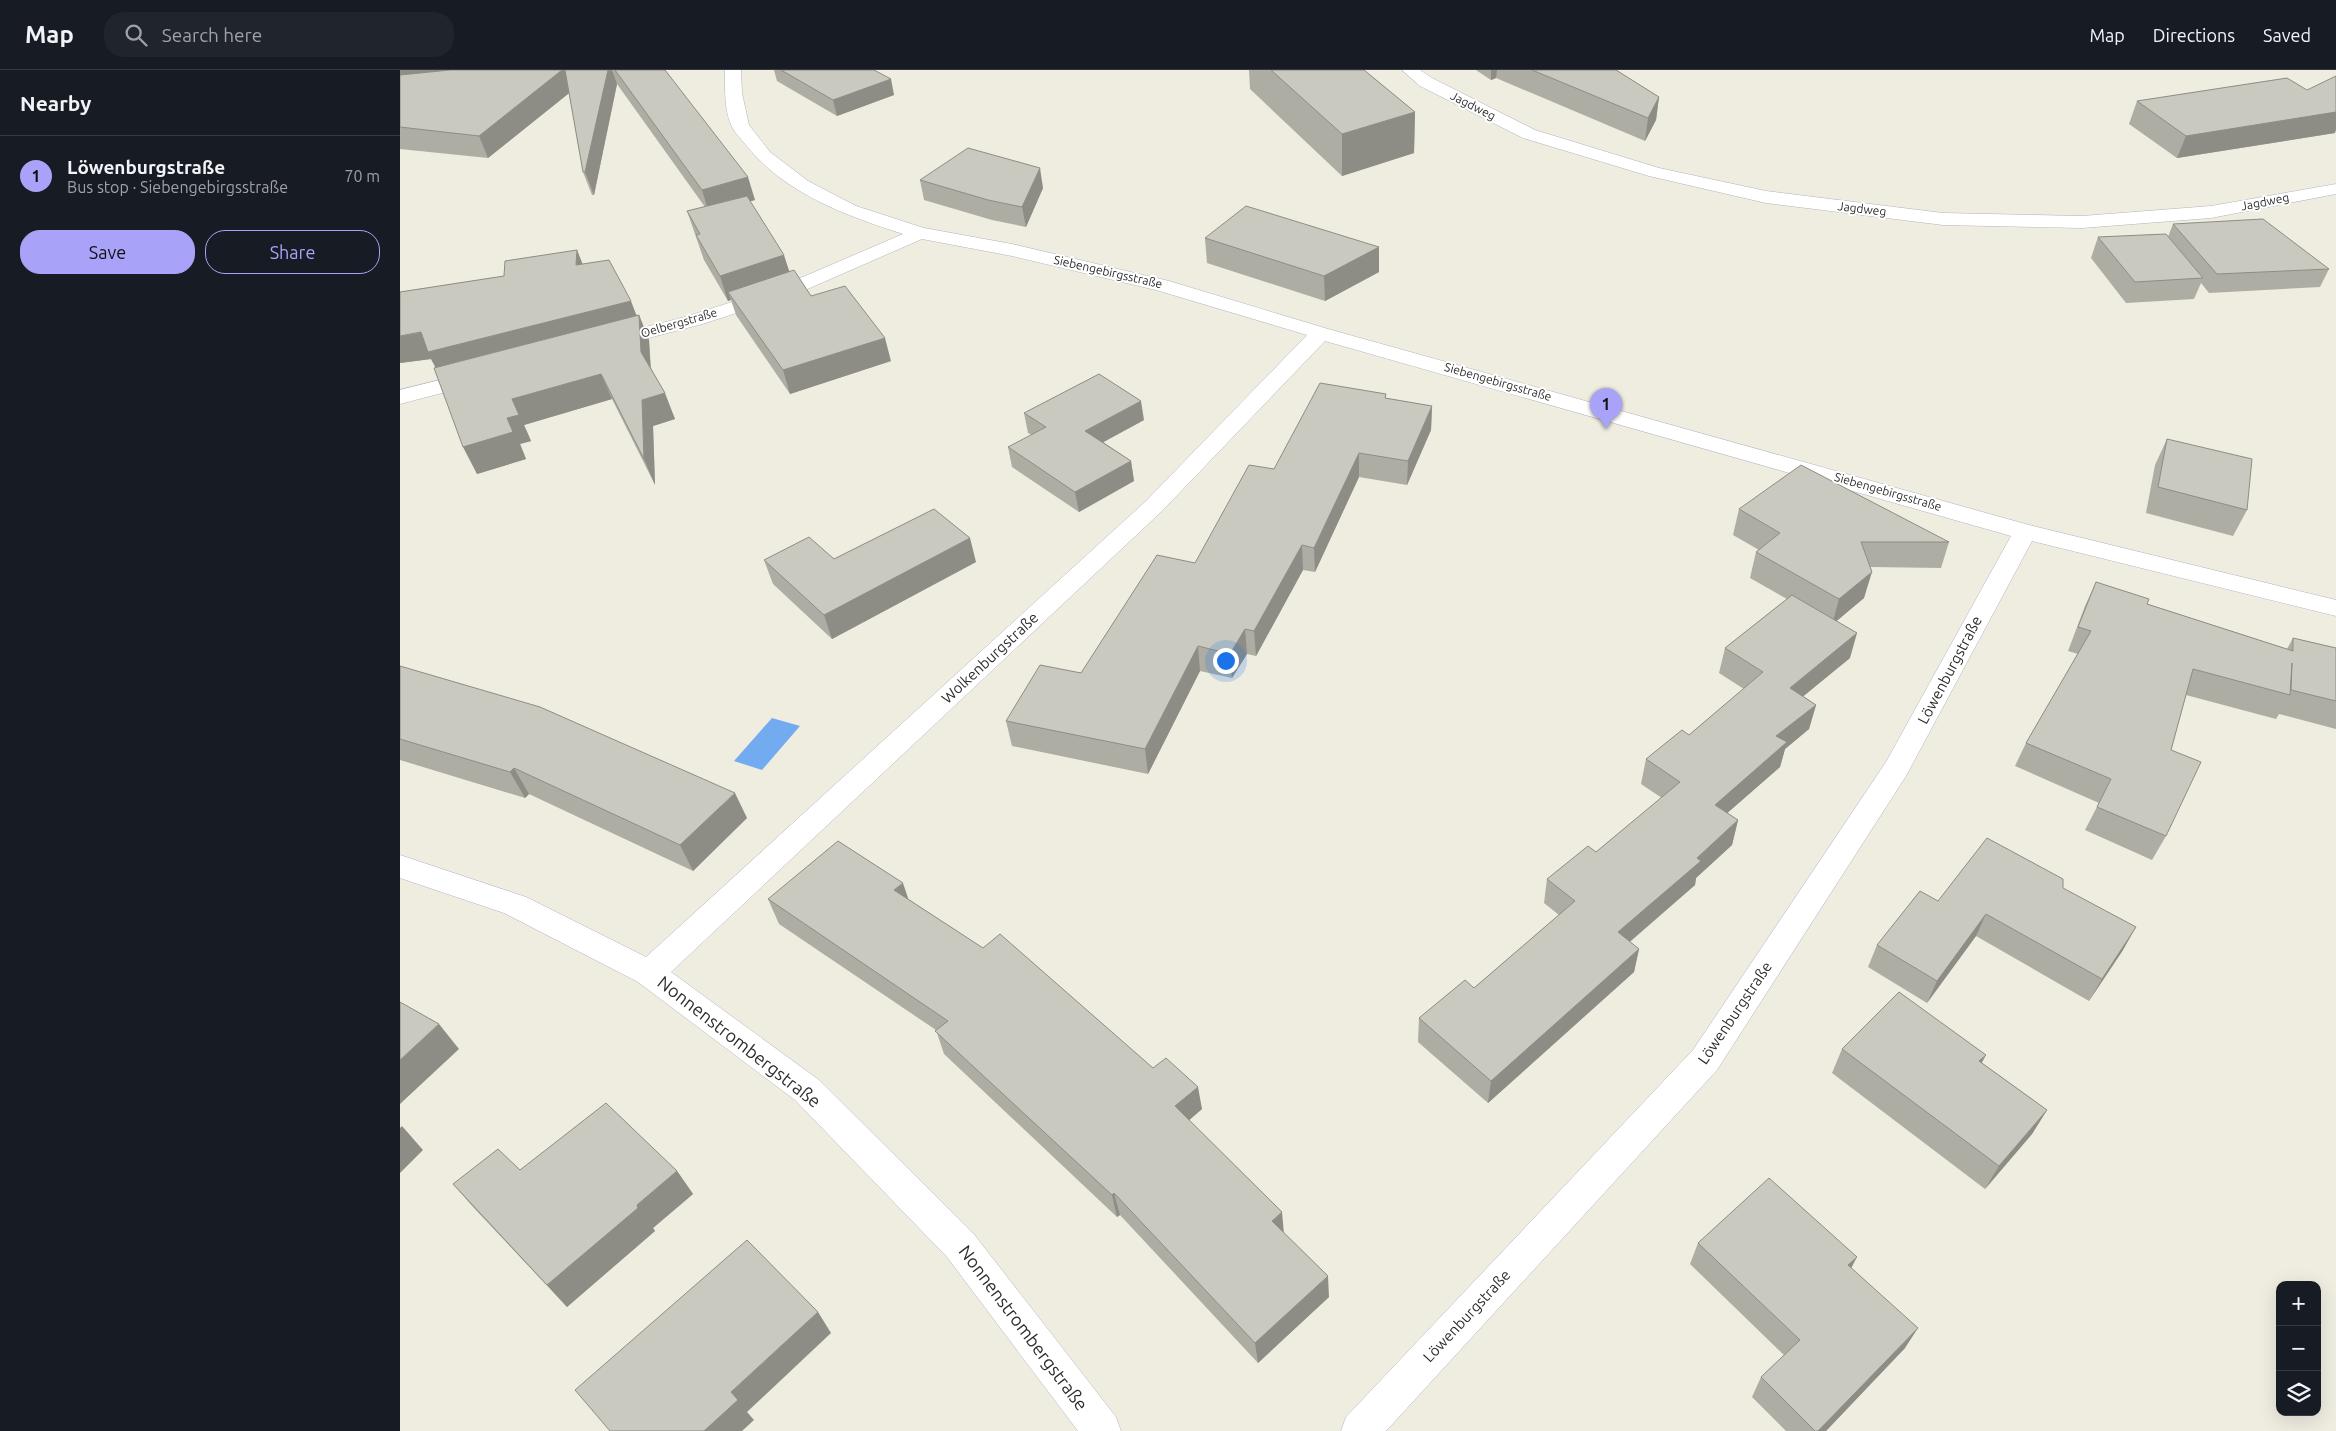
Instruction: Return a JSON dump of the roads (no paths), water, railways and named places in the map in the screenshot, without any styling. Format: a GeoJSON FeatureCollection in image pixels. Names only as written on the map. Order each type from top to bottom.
{"type":"FeatureCollection","features":[{"type":"Feature","properties":{"kind":"street","name":"Siebengebirgsstraße"},"geometry":{"type":"LineString","coordinates":[[733,70],[734,93],[740,126],[764,156],[802,185],[849,210],[920,233],[1012,250],[1162,285],[1321,333],[2024,532],[2336,608]]}},
{"type":"Feature","properties":{"kind":"street","name":"Jagdweg"},"geometry":{"type":"LineString","coordinates":[[1410,70],[1426,82],[1529,134],[1655,172],[1766,197],[1943,218],[2082,222],[2211,212],[2336,189]]}},
{"type":"Feature","properties":{"kind":"street","name":"Oelbergstraße"},"geometry":{"type":"LineString","coordinates":[[588,348],[692,321],[789,290],[920,233]]}},
{"type":"Feature","properties":{"kind":"street","name":"Wolkenburgstraße"},"geometry":{"type":"LineString","coordinates":[[649,973],[1154,506],[1321,333]]}},
{"type":"Feature","properties":{"kind":"street"},"geometry":{"type":"LineString","coordinates":[[400,397],[494,373]]}},
{"type":"Feature","properties":{"kind":"street","name":"Löwenburgstraße"},"geometry":{"type":"LineString","coordinates":[[1360,1431],[1705,1060],[1896,769],[2024,532]]}},
{"type":"Feature","properties":{"kind":"street","name":"Nonnenstrombergstraße"},"geometry":{"type":"LineString","coordinates":[[400,866],[516,905],[649,973],[807,1090],[953,1238],[1102,1431]]}},
{"type":"Feature","properties":{"kind":"water"},"geometry":{"type":"Polygon","coordinates":[[[772,718],[800,726],[762,770],[734,761],[772,718]]]}},
{"type":"Feature","properties":{"kind":"place","name":"Löwenburgstraße"},"geometry":{"type":"Point","coordinates":[1606,429]}}]}
